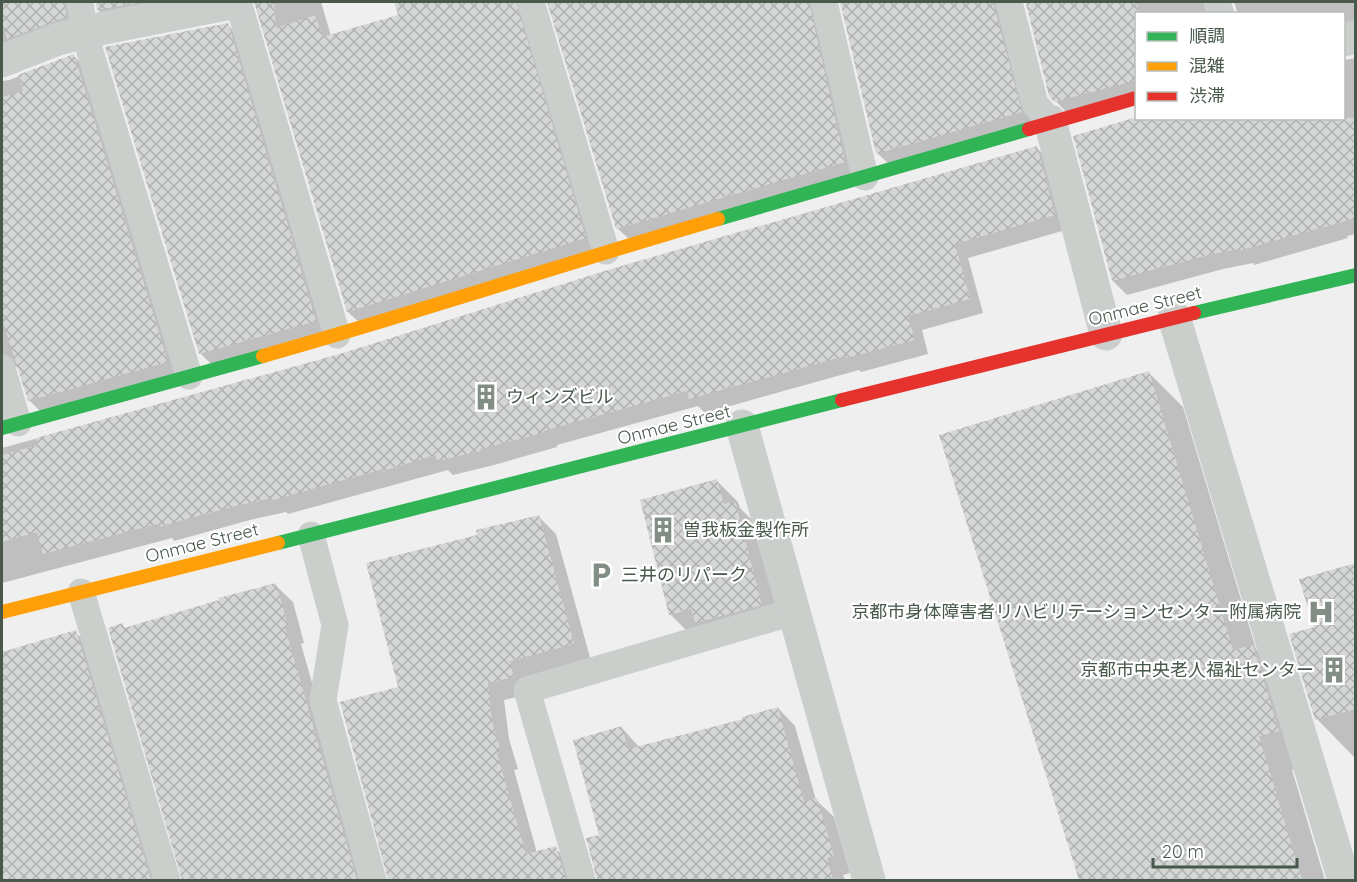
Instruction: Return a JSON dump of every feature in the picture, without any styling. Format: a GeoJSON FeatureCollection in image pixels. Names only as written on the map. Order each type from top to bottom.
{"type":"FeatureCollection","features":[{"type":"Feature","properties":{"kind":"street"},"geometry":{"type":"LineString","coordinates":[[2,61],[48,42],[82,17],[237,2]]}},
{"type":"Feature","properties":{"kind":"street"},"geometry":{"type":"LineString","coordinates":[[10,425],[337,335],[606,251],[866,177],[1050,121],[1135,99]]}},
{"type":"Feature","properties":{"kind":"street"},"geometry":{"type":"LineString","coordinates":[[1050,121],[1106,334]]}},
{"type":"Feature","properties":{"kind":"street","name":"Onmae Street"},"geometry":{"type":"LineString","coordinates":[[2,612],[1174,317],[1356,275]]}},
{"type":"Feature","properties":{"kind":"street"},"geometry":{"type":"LineString","coordinates":[[1174,317],[1344,880]]}},
{"type":"Feature","properties":{"kind":"street"},"geometry":{"type":"LineString","coordinates":[[742,426],[869,880]]}},
{"type":"Feature","properties":{"kind":"lane"},"geometry":{"type":"LineString","coordinates":[[237,2],[337,335]]}},
{"type":"Feature","properties":{"kind":"lane"},"geometry":{"type":"LineString","coordinates":[[531,2],[606,251]]}},
{"type":"Feature","properties":{"kind":"lane"},"geometry":{"type":"LineString","coordinates":[[824,2],[866,177]]}},
{"type":"Feature","properties":{"kind":"lane"},"geometry":{"type":"LineString","coordinates":[[1009,2],[1035,104],[1050,121]]}},
{"type":"Feature","properties":{"kind":"lane"},"geometry":{"type":"LineString","coordinates":[[82,17],[189,376]]}},
{"type":"Feature","properties":{"kind":"lane"},"geometry":{"type":"LineString","coordinates":[[2,368],[10,425]]}},
{"type":"Feature","properties":{"kind":"lane"},"geometry":{"type":"LineString","coordinates":[[311,535],[335,625],[323,700],[373,880]]}},
{"type":"Feature","properties":{"kind":"lane"},"geometry":{"type":"LineString","coordinates":[[81,592],[167,880]]}},
{"type":"Feature","properties":{"kind":"lane"},"geometry":{"type":"LineString","coordinates":[[582,880],[527,690],[793,612]]}},
{"type":"Feature","properties":{"kind":"building"},"geometry":{"type":"Polygon","coordinates":[[[2,2],[65,2],[66,17],[7,39],[2,23],[2,2]]]}},
{"type":"Feature","properties":{"kind":"building"},"geometry":{"type":"Polygon","coordinates":[[[96,2],[142,2],[97,10],[96,2]]]}},
{"type":"Feature","properties":{"kind":"building"},"geometry":{"type":"Polygon","coordinates":[[[254,2],[274,2],[276,28],[316,15],[322,37],[398,15],[394,2],[516,2],[586,238],[347,312],[254,2]]]}},
{"type":"Feature","properties":{"kind":"building"},"geometry":{"type":"Polygon","coordinates":[[[547,2],[809,2],[845,162],[616,229],[547,2]]]}},
{"type":"Feature","properties":{"kind":"building"},"geometry":{"type":"Polygon","coordinates":[[[840,2],[993,2],[1022,112],[876,154],[840,2]]]}},
{"type":"Feature","properties":{"kind":"building"},"geometry":{"type":"Polygon","coordinates":[[[1034,2],[1137,2],[1135,81],[1054,102],[1049,96],[1026,4],[1034,2]]]}},
{"type":"Feature","properties":{"kind":"building"},"geometry":{"type":"Polygon","coordinates":[[[228,23],[316,321],[199,354],[105,47],[228,23]]]}},
{"type":"Feature","properties":{"kind":"building"},"geometry":{"type":"Polygon","coordinates":[[[74,54],[168,362],[28,401],[2,319],[2,97],[23,91],[18,75],[74,54]]]}},
{"type":"Feature","properties":{"kind":"building"},"geometry":{"type":"Polygon","coordinates":[[[1135,118],[1135,120],[1345,120],[1345,118],[1356,118],[1356,218],[1238,251],[1238,249],[1208,255],[1112,281],[1073,136],[1135,118]]]}},
{"type":"Feature","properties":{"kind":"building"},"geometry":{"type":"Polygon","coordinates":[[[1037,146],[1055,215],[955,244],[970,299],[908,316],[915,340],[846,358],[845,356],[689,399],[687,391],[480,449],[481,451],[437,461],[435,455],[273,500],[272,498],[235,506],[158,527],[157,524],[43,554],[37,532],[2,542],[2,455],[38,445],[36,438],[343,353],[611,269],[1037,146]]]}},
{"type":"Feature","properties":{"kind":"building"},"geometry":{"type":"Polygon","coordinates":[[[1149,371],[1233,650],[1253,645],[1279,731],[1259,736],[1302,880],[1079,880],[939,435],[1149,371]]]}},
{"type":"Feature","properties":{"kind":"building"},"geometry":{"type":"Polygon","coordinates":[[[717,479],[724,504],[735,501],[762,605],[695,623],[691,609],[669,615],[640,500],[717,479]]]}},
{"type":"Feature","properties":{"kind":"building"},"geometry":{"type":"Polygon","coordinates":[[[539,515],[574,644],[510,661],[514,677],[488,683],[492,721],[501,752],[497,753],[526,854],[556,846],[566,880],[388,880],[340,702],[398,687],[366,563],[477,535],[476,530],[539,515]]]}},
{"type":"Feature","properties":{"kind":"building","name":"京都市中央老人福祉センター"},"geometry":{"type":"Polygon","coordinates":[[[1356,563],[1356,709],[1315,720],[1289,634],[1314,627],[1299,579],[1356,563]]]}},
{"type":"Feature","properties":{"kind":"building"},"geometry":{"type":"Polygon","coordinates":[[[276,583],[288,626],[285,627],[357,880],[182,880],[108,628],[123,623],[124,628],[219,600],[218,598],[276,583]]]}},
{"type":"Feature","properties":{"kind":"building"},"geometry":{"type":"Polygon","coordinates":[[[76,630],[151,880],[2,880],[2,652],[76,630]]]}},
{"type":"Feature","properties":{"kind":"building"},"geometry":{"type":"Polygon","coordinates":[[[778,707],[804,802],[817,798],[834,856],[827,858],[833,880],[597,880],[586,838],[599,835],[573,740],[622,726],[628,749],[743,719],[742,717],[778,707]]]}},
{"type":"Feature","properties":{"kind":"traffic: fast"},"geometry":{"type":"LineString","coordinates":[[718,219],[1029,129]]}},
{"type":"Feature","properties":{"kind":"traffic: fast"},"geometry":{"type":"LineString","coordinates":[[1194,313],[1356,275]]}},
{"type":"Feature","properties":{"kind":"traffic: fast"},"geometry":{"type":"LineString","coordinates":[[2,428],[263,356]]}},
{"type":"Feature","properties":{"kind":"traffic: fast"},"geometry":{"type":"LineString","coordinates":[[278,543],[842,400]]}},
{"type":"Feature","properties":{"kind":"traffic: slow"},"geometry":{"type":"LineString","coordinates":[[263,356],[718,219]]}},
{"type":"Feature","properties":{"kind":"traffic: slow"},"geometry":{"type":"LineString","coordinates":[[2,612],[278,543]]}},
{"type":"Feature","properties":{"kind":"traffic: jam"},"geometry":{"type":"LineString","coordinates":[[1029,129],[1135,98]]}},
{"type":"Feature","properties":{"kind":"traffic: jam"},"geometry":{"type":"LineString","coordinates":[[842,400],[1194,313]]}},
{"type":"Feature","properties":{"kind":"place","name":"ウィンズビル"},"geometry":{"type":"Point","coordinates":[486,397]}},
{"type":"Feature","properties":{"kind":"place","name":"曽我板金製作所"},"geometry":{"type":"Point","coordinates":[663,530]}},
{"type":"Feature","properties":{"kind":"place","name":"三井のリパーク"},"geometry":{"type":"Point","coordinates":[601,575]}},
{"type":"Feature","properties":{"kind":"place","name":"京都市身体障害者リハビリテーションセンター附属病院"},"geometry":{"type":"Point","coordinates":[1321,612]}},
{"type":"Feature","properties":{"kind":"place","name":"京都市中央老人福祉センター"},"geometry":{"type":"Point","coordinates":[1334,670]}}]}
